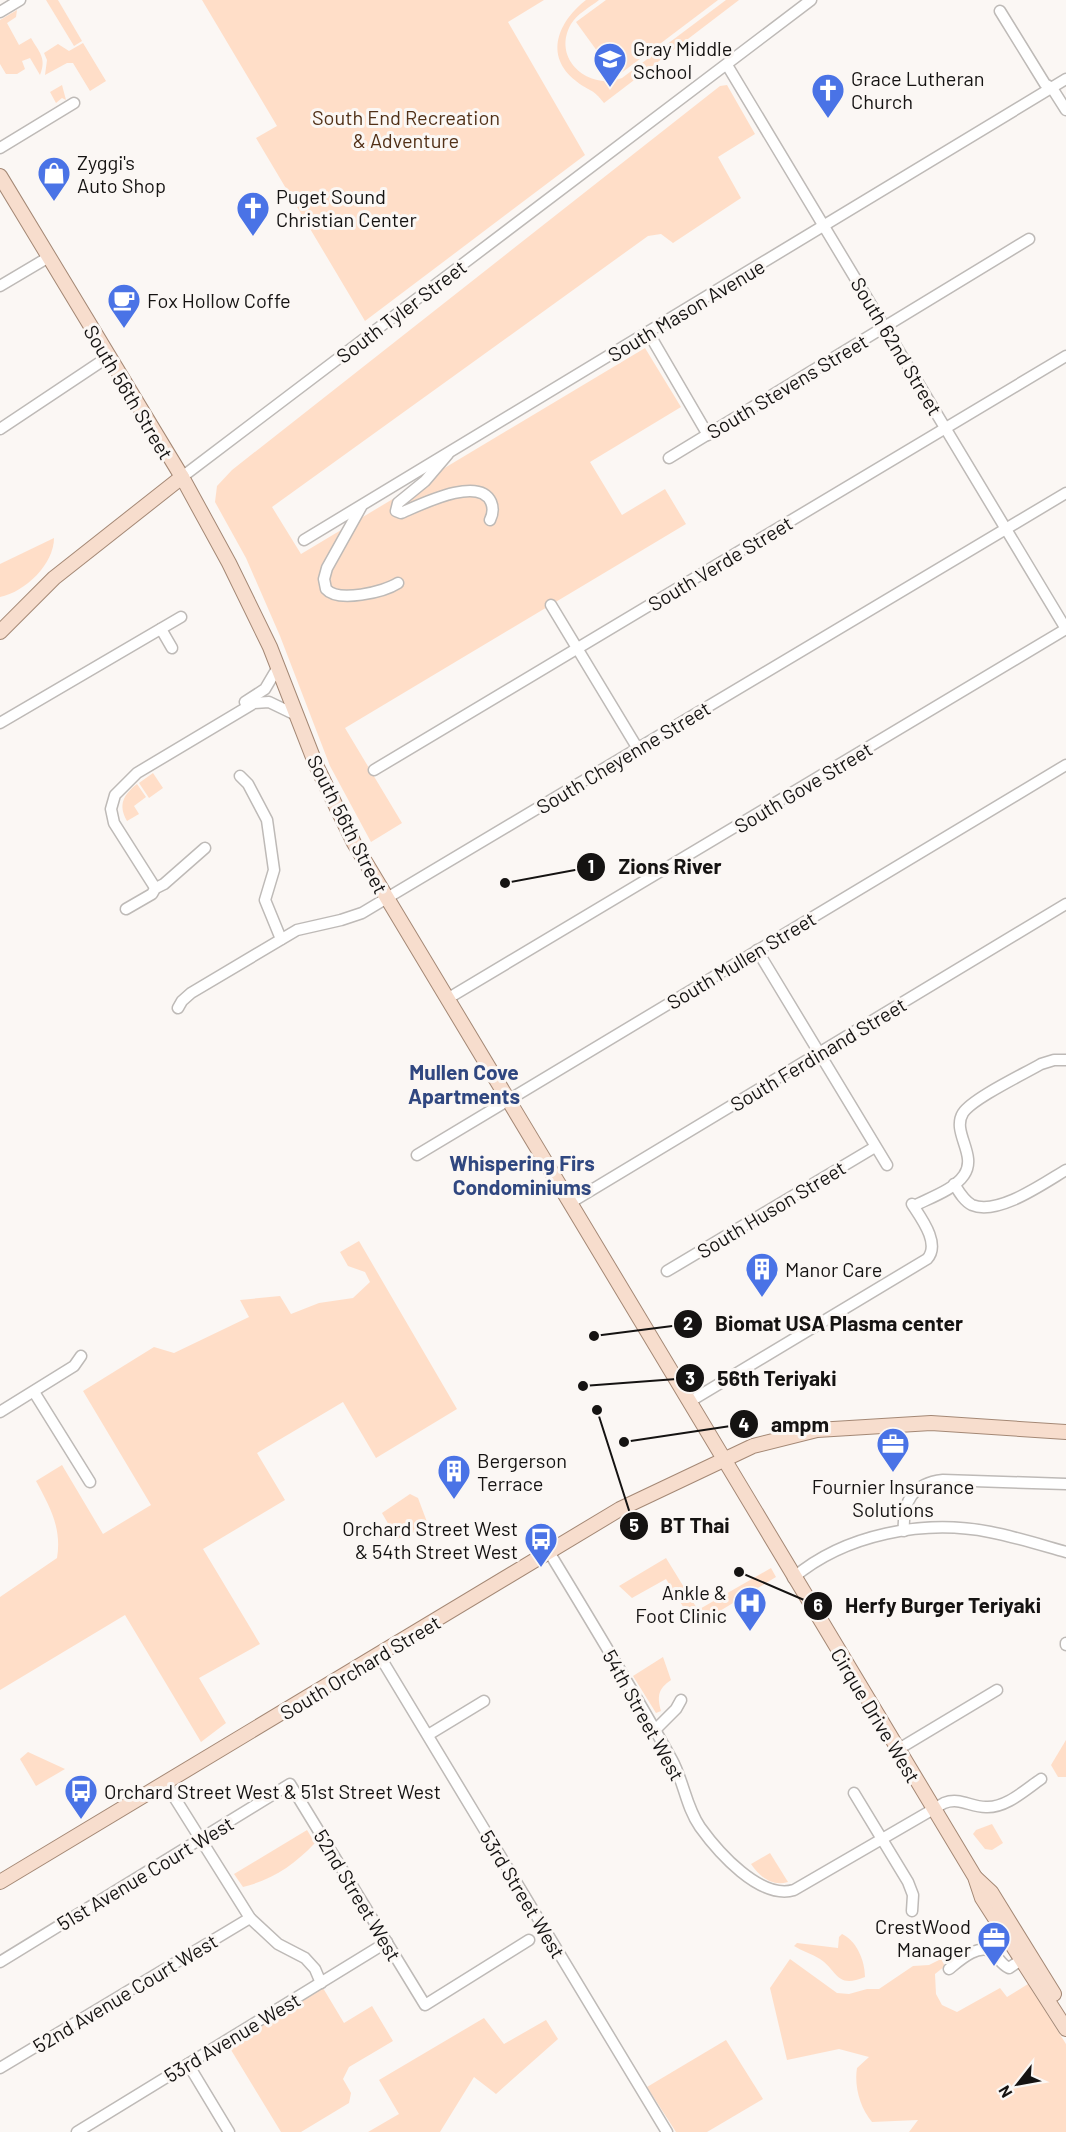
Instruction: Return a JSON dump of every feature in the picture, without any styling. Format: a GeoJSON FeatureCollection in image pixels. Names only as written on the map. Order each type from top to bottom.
{"type":"FeatureCollection","features":[{"type":"Feature","properties":{"kind":"main road","name":"South 56th Street"},"geometry":{"type":"LineString","coordinates":[[0,176],[182,477],[245,594],[278,667],[335,806],[507,1100],[723,1459]]}},
{"type":"Feature","properties":{"kind":"main road","name":"South Tyler Street"},"geometry":{"type":"LineString","coordinates":[[0,632],[54,578],[182,477]]}},
{"type":"Feature","properties":{"kind":"main road","name":"South Orchard Street"},"geometry":{"type":"LineString","coordinates":[[0,1882],[631,1503],[723,1459],[782,1438],[849,1426],[931,1424],[1066,1432]]}},
{"type":"Feature","properties":{"kind":"main road","name":"Cirque Drive West"},"geometry":{"type":"LineString","coordinates":[[723,1459],[975,1877],[982,1898],[1066,2013]]}},
{"type":"Feature","properties":{"kind":"main road","name":"Cirque Drive West"},"geometry":{"type":"LineString","coordinates":[[1026,1957],[1066,2029]]}},
{"type":"Feature","properties":{"kind":"street"},"geometry":{"type":"LineString","coordinates":[[0,12],[20,0]]}},
{"type":"Feature","properties":{"kind":"street","name":"South Tyler Street"},"geometry":{"type":"LineString","coordinates":[[182,477],[811,0]]}},
{"type":"Feature","properties":{"kind":"street"},"geometry":{"type":"LineString","coordinates":[[1000,11],[1045,84],[1052,88],[1066,110]]}},
{"type":"Feature","properties":{"kind":"street","name":"South 62nd Street"},"geometry":{"type":"LineString","coordinates":[[727,64],[1066,629]]}},
{"type":"Feature","properties":{"kind":"street","name":"South Mason Avenue"},"geometry":{"type":"LineString","coordinates":[[304,540],[1066,79]]}},
{"type":"Feature","properties":{"kind":"street"},"geometry":{"type":"LineString","coordinates":[[0,148],[74,103]]}},
{"type":"Feature","properties":{"kind":"street","name":"South Stevens Street"},"geometry":{"type":"LineString","coordinates":[[669,458],[1029,240]]}},
{"type":"Feature","properties":{"kind":"street"},"geometry":{"type":"LineString","coordinates":[[0,286],[49,257]]}},
{"type":"Feature","properties":{"kind":"street"},"geometry":{"type":"LineString","coordinates":[[648,332],[708,435]]}},
{"type":"Feature","properties":{"kind":"street","name":"South Verde Street"},"geometry":{"type":"LineString","coordinates":[[374,770],[1066,356]]}},
{"type":"Feature","properties":{"kind":"street"},"geometry":{"type":"LineString","coordinates":[[0,429],[108,357]]}},
{"type":"Feature","properties":{"kind":"street"},"geometry":{"type":"LineString","coordinates":[[453,449],[433,473],[398,503],[395,509],[401,513],[425,502],[474,490],[483,493],[490,501],[493,513],[490,520]]}},
{"type":"Feature","properties":{"kind":"street","name":"South Cheyenne Street"},"geometry":{"type":"LineString","coordinates":[[178,1008],[191,993],[281,939],[303,928],[362,913],[1066,493]]}},
{"type":"Feature","properties":{"kind":"street"},"geometry":{"type":"LineString","coordinates":[[363,504],[327,568],[325,587],[330,594],[345,596],[380,592],[399,583]]}},
{"type":"Feature","properties":{"kind":"street"},"geometry":{"type":"LineString","coordinates":[[551,605],[638,749]]}},
{"type":"Feature","properties":{"kind":"street"},"geometry":{"type":"LineString","coordinates":[[0,723],[181,616]]}},
{"type":"Feature","properties":{"kind":"street"},"geometry":{"type":"LineString","coordinates":[[160,628],[172,648]]}},
{"type":"Feature","properties":{"kind":"street","name":"South Gove Street"},"geometry":{"type":"LineString","coordinates":[[447,999],[1066,629]]}},
{"type":"Feature","properties":{"kind":"street"},"geometry":{"type":"LineString","coordinates":[[201,733],[207,724],[265,689],[278,667]]}},
{"type":"Feature","properties":{"kind":"street"},"geometry":{"type":"LineString","coordinates":[[156,887],[149,880],[117,827],[112,814],[113,798],[120,788],[137,773],[201,733],[259,702],[274,704],[296,715]]}},
{"type":"Feature","properties":{"kind":"street","name":"South Mullen Street"},"geometry":{"type":"LineString","coordinates":[[417,1155],[1066,765]]}},
{"type":"Feature","properties":{"kind":"street"},"geometry":{"type":"LineString","coordinates":[[240,776],[248,784],[267,820],[274,865],[265,897],[281,939]]}},
{"type":"Feature","properties":{"kind":"street"},"geometry":{"type":"LineString","coordinates":[[126,909],[152,894],[156,887],[168,881],[205,848]]}},
{"type":"Feature","properties":{"kind":"street","name":"South Ferdinand Street"},"geometry":{"type":"LineString","coordinates":[[570,1203],[1066,904]]}},
{"type":"Feature","properties":{"kind":"street"},"geometry":{"type":"LineString","coordinates":[[757,950],[887,1165]]}},
{"type":"Feature","properties":{"kind":"street"},"geometry":{"type":"LineString","coordinates":[[689,1402],[922,1264],[931,1255],[932,1244],[913,1205],[954,1184],[964,1175],[968,1164],[960,1124],[965,1110],[1041,1064],[1059,1059],[1066,1060]]}},
{"type":"Feature","properties":{"kind":"street","name":"South Huson Street"},"geometry":{"type":"LineString","coordinates":[[667,1271],[875,1147]]}},
{"type":"Feature","properties":{"kind":"street"},"geometry":{"type":"LineString","coordinates":[[954,1184],[969,1203],[988,1206],[1020,1197],[1066,1170]]}},
{"type":"Feature","properties":{"kind":"street"},"geometry":{"type":"LineString","coordinates":[[0,1412],[74,1366],[81,1356]]}},
{"type":"Feature","properties":{"kind":"street"},"geometry":{"type":"LineString","coordinates":[[34,1392],[90,1482]]}},
{"type":"Feature","properties":{"kind":"street"},"geometry":{"type":"LineString","coordinates":[[904,1531],[903,1514],[908,1497],[917,1488],[929,1482],[943,1480],[1066,1484]]}},
{"type":"Feature","properties":{"kind":"street"},"geometry":{"type":"LineString","coordinates":[[794,1578],[810,1564],[843,1548],[904,1531],[946,1528],[977,1530],[1066,1552]]}},
{"type":"Feature","properties":{"kind":"street","name":"54th Street West"},"geometry":{"type":"LineString","coordinates":[[549,1552],[680,1775],[699,1826],[742,1872],[756,1883],[773,1890],[794,1890],[882,1838]]}},
{"type":"Feature","properties":{"kind":"street","name":"53rd Street West"},"geometry":{"type":"LineString","coordinates":[[380,1655],[668,2132]]}},
{"type":"Feature","properties":{"kind":"street"},"geometry":{"type":"LineString","coordinates":[[897,1750],[997,1690]]}},
{"type":"Feature","properties":{"kind":"street"},"geometry":{"type":"LineString","coordinates":[[655,1730],[676,1709],[681,1700]]}},
{"type":"Feature","properties":{"kind":"street"},"geometry":{"type":"LineString","coordinates":[[428,1736],[484,1701]]}},
{"type":"Feature","properties":{"kind":"street"},"geometry":{"type":"LineString","coordinates":[[882,1838],[932,1808],[950,1801],[989,1808],[1004,1803],[1041,1779]]}},
{"type":"Feature","properties":{"kind":"street"},"geometry":{"type":"LineString","coordinates":[[166,1784],[250,1918],[278,1944],[305,1958],[315,1969],[321,1983]]}},
{"type":"Feature","properties":{"kind":"street","name":"51st Avenue Court West"},"geometry":{"type":"LineString","coordinates":[[0,1962],[290,1784]]}},
{"type":"Feature","properties":{"kind":"street","name":"52nd Street West"},"geometry":{"type":"LineString","coordinates":[[290,1784],[425,2005],[529,1940]]}},
{"type":"Feature","properties":{"kind":"street"},"geometry":{"type":"LineString","coordinates":[[854,1793],[911,1889],[912,1911]]}},
{"type":"Feature","properties":{"kind":"street","name":"52nd Avenue Court West"},"geometry":{"type":"LineString","coordinates":[[0,2068],[250,1918]]}},
{"type":"Feature","properties":{"kind":"street","name":"53rd Avenue West"},"geometry":{"type":"LineString","coordinates":[[77,2132],[387,1942]]}},
{"type":"Feature","properties":{"kind":"street"},"geometry":{"type":"LineString","coordinates":[[949,1969],[982,1949],[992,1952],[1000,1964],[1009,1968],[1026,1957]]}},
{"type":"Feature","properties":{"kind":"street"},"geometry":{"type":"LineString","coordinates":[[188,2064],[229,2132]]}},
{"type":"Feature","properties":{"kind":"green space"},"geometry":{"type":"Polygon","coordinates":[[[46,0],[58,0],[82,41],[74,46],[46,0]]]}},
{"type":"Feature","properties":{"kind":"green space","name":"South End Recreation & Adventure"},"geometry":{"type":"Polygon","coordinates":[[[202,0],[544,0],[508,22],[585,155],[365,321],[256,138],[277,126],[202,0]]]}},
{"type":"Feature","properties":{"kind":"green space"},"geometry":{"type":"Polygon","coordinates":[[[586,0],[599,0],[571,24],[566,37],[566,49],[570,60],[586,76],[610,81],[622,78],[726,0],[739,0],[604,103],[566,71],[560,60],[558,49],[558,39],[562,28],[576,8],[586,0]]]}},
{"type":"Feature","properties":{"kind":"green space"},"geometry":{"type":"Polygon","coordinates":[[[606,0],[718,0],[616,77],[576,22],[606,0]]]}},
{"type":"Feature","properties":{"kind":"green space"},"geometry":{"type":"Polygon","coordinates":[[[17,10],[16,17],[7,23],[19,45],[31,38],[39,51],[43,64],[40,75],[30,58],[22,61],[25,69],[17,74],[6,74],[0,64],[0,20],[17,10]]]}},
{"type":"Feature","properties":{"kind":"green space"},"geometry":{"type":"Polygon","coordinates":[[[83,43],[106,81],[90,91],[73,63],[67,63],[45,75],[47,60],[44,53],[58,44],[69,51],[83,43]]]}},
{"type":"Feature","properties":{"kind":"green space"},"geometry":{"type":"Polygon","coordinates":[[[62,85],[66,100],[62,98],[56,103],[50,92],[62,85]]]}},
{"type":"Feature","properties":{"kind":"green space"},"geometry":{"type":"Polygon","coordinates":[[[727,85],[755,134],[718,157],[741,198],[673,243],[661,234],[648,236],[272,507],[301,554],[645,348],[681,407],[590,462],[622,515],[665,489],[686,524],[345,728],[402,823],[371,842],[330,766],[280,636],[246,558],[215,502],[217,486],[232,470],[720,86],[727,85]]]}},
{"type":"Feature","properties":{"kind":"green space"},"geometry":{"type":"Polygon","coordinates":[[[54,538],[53,548],[44,567],[28,583],[0,597],[0,564],[54,538]]]}},
{"type":"Feature","properties":{"kind":"green space"},"geometry":{"type":"Polygon","coordinates":[[[153,773],[163,788],[149,798],[139,783],[153,773]]]}},
{"type":"Feature","properties":{"kind":"green space"},"geometry":{"type":"Polygon","coordinates":[[[137,784],[146,797],[134,806],[139,814],[127,821],[123,801],[128,792],[137,784]]]}},
{"type":"Feature","properties":{"kind":"green space"},"geometry":{"type":"Polygon","coordinates":[[[359,1241],[457,1409],[376,1458],[343,1402],[257,1453],[285,1500],[203,1549],[260,1644],[199,1678],[226,1723],[201,1742],[125,1615],[0,1690],[0,1597],[57,1558],[58,1537],[54,1518],[36,1481],[62,1465],[103,1534],[151,1505],[83,1391],[154,1347],[174,1353],[249,1317],[240,1300],[280,1296],[291,1314],[319,1303],[353,1298],[370,1282],[365,1272],[348,1266],[340,1252],[359,1241]]]}},
{"type":"Feature","properties":{"kind":"green space"},"geometry":{"type":"Polygon","coordinates":[[[410,1494],[418,1498],[427,1522],[417,1531],[397,1539],[382,1513],[410,1494]]]}},
{"type":"Feature","properties":{"kind":"green space"},"geometry":{"type":"Polygon","coordinates":[[[666,1558],[698,1610],[771,1568],[776,1577],[695,1626],[666,1579],[632,1598],[619,1586],[666,1558]]]}},
{"type":"Feature","properties":{"kind":"green space"},"geometry":{"type":"Polygon","coordinates":[[[663,1657],[671,1680],[661,1690],[659,1701],[661,1711],[656,1713],[633,1676],[663,1657]]]}},
{"type":"Feature","properties":{"kind":"green space"},"geometry":{"type":"Polygon","coordinates":[[[1066,1740],[1066,1777],[1058,1777],[1051,1765],[1066,1740]]]}},
{"type":"Feature","properties":{"kind":"green space"},"geometry":{"type":"Polygon","coordinates":[[[28,1752],[65,1769],[36,1786],[20,1759],[28,1752]]]}},
{"type":"Feature","properties":{"kind":"green space"},"geometry":{"type":"Polygon","coordinates":[[[992,1824],[1003,1843],[992,1850],[985,1849],[973,1834],[976,1830],[992,1824]]]}},
{"type":"Feature","properties":{"kind":"green space"},"geometry":{"type":"Polygon","coordinates":[[[307,1830],[315,1843],[299,1858],[273,1876],[243,1887],[234,1874],[307,1830]]]}},
{"type":"Feature","properties":{"kind":"green space"},"geometry":{"type":"Polygon","coordinates":[[[770,1853],[788,1882],[777,1883],[767,1880],[751,1864],[770,1853]]]}},
{"type":"Feature","properties":{"kind":"green space"},"geometry":{"type":"Polygon","coordinates":[[[842,1934],[856,1946],[864,1965],[865,1977],[843,1980],[820,1959],[794,1946],[797,1943],[838,1948],[839,1937],[842,1934]]]}},
{"type":"Feature","properties":{"kind":"green space"},"geometry":{"type":"Polygon","coordinates":[[[790,1959],[837,1993],[849,1994],[867,1989],[879,1989],[913,1966],[929,1965],[941,1959],[945,1966],[935,1974],[936,1994],[942,2005],[957,2012],[1000,1988],[1007,1997],[1028,1984],[1066,2044],[1066,2132],[909,2132],[918,2120],[872,2122],[861,2104],[856,2082],[857,2068],[869,2057],[839,2049],[787,2060],[770,1988],[790,1959]]]}},
{"type":"Feature","properties":{"kind":"green space"},"geometry":{"type":"Polygon","coordinates":[[[323,1988],[344,2023],[372,2006],[393,2041],[349,2067],[343,2079],[351,2093],[349,2103],[301,2132],[281,2132],[228,2045],[323,1988]]]}},
{"type":"Feature","properties":{"kind":"green space"},"geometry":{"type":"Polygon","coordinates":[[[484,2018],[504,2044],[546,2020],[558,2039],[496,2094],[474,2077],[440,2132],[368,2132],[399,2114],[379,2080],[484,2018]]]}},
{"type":"Feature","properties":{"kind":"green space"},"geometry":{"type":"Polygon","coordinates":[[[726,2040],[763,2099],[707,2132],[676,2132],[647,2087],[726,2040]]]}},
{"type":"Feature","properties":{"kind":"place","name":"Gray Middle School"},"geometry":{"type":"Point","coordinates":[610,88]}},
{"type":"Feature","properties":{"kind":"place","name":"Grace Lutheran Church"},"geometry":{"type":"Point","coordinates":[828,119]}},
{"type":"Feature","properties":{"kind":"place","name":"Zyggi's Auto Shop"},"geometry":{"type":"Point","coordinates":[54,202]}},
{"type":"Feature","properties":{"kind":"place","name":"Puget Sound Christian Center"},"geometry":{"type":"Point","coordinates":[253,237]}},
{"type":"Feature","properties":{"kind":"place","name":"Fox Hollow Coffe"},"geometry":{"type":"Point","coordinates":[124,329]}},
{"type":"Feature","properties":{"kind":"place","name":"Zions River"},"geometry":{"type":"Point","coordinates":[505,883]}},
{"type":"Feature","properties":{"kind":"place","name":"Manor Care"},"geometry":{"type":"Point","coordinates":[762,1298]}},
{"type":"Feature","properties":{"kind":"place","name":"Biomat USA Plasma center"},"geometry":{"type":"Point","coordinates":[594,1336]}},
{"type":"Feature","properties":{"kind":"place","name":"56th Teriyaki"},"geometry":{"type":"Point","coordinates":[583,1386]}},
{"type":"Feature","properties":{"kind":"place","name":"BT Thai"},"geometry":{"type":"Point","coordinates":[597,1410]}},
{"type":"Feature","properties":{"kind":"place","name":"ampm"},"geometry":{"type":"Point","coordinates":[624,1442]}},
{"type":"Feature","properties":{"kind":"place","name":"Fournier Insurance Solutions"},"geometry":{"type":"Point","coordinates":[893,1473]}},
{"type":"Feature","properties":{"kind":"place","name":"Bergerson Terrace"},"geometry":{"type":"Point","coordinates":[454,1500]}},
{"type":"Feature","properties":{"kind":"place","name":"Orchard Street West & 54th Street West"},"geometry":{"type":"Point","coordinates":[541,1568]}},
{"type":"Feature","properties":{"kind":"place","name":"Herfy Burger Teriyaki"},"geometry":{"type":"Point","coordinates":[739,1572]}},
{"type":"Feature","properties":{"kind":"place","name":"Ankle & Foot Clinic"},"geometry":{"type":"Point","coordinates":[750,1632]}},
{"type":"Feature","properties":{"kind":"place","name":"Orchard Street West & 51st Street West"},"geometry":{"type":"Point","coordinates":[81,1820]}},
{"type":"Feature","properties":{"kind":"place","name":"CrestWood Manager"},"geometry":{"type":"Point","coordinates":[994,1967]}},
{"type":"Feature","properties":{"kind":"district","name":"Mullen Cove Apartments"},"geometry":{"type":"Point","coordinates":[464,1083]}},
{"type":"Feature","properties":{"kind":"district","name":"Whispering Firs Condominiums"},"geometry":{"type":"Point","coordinates":[522,1174]}}]}
